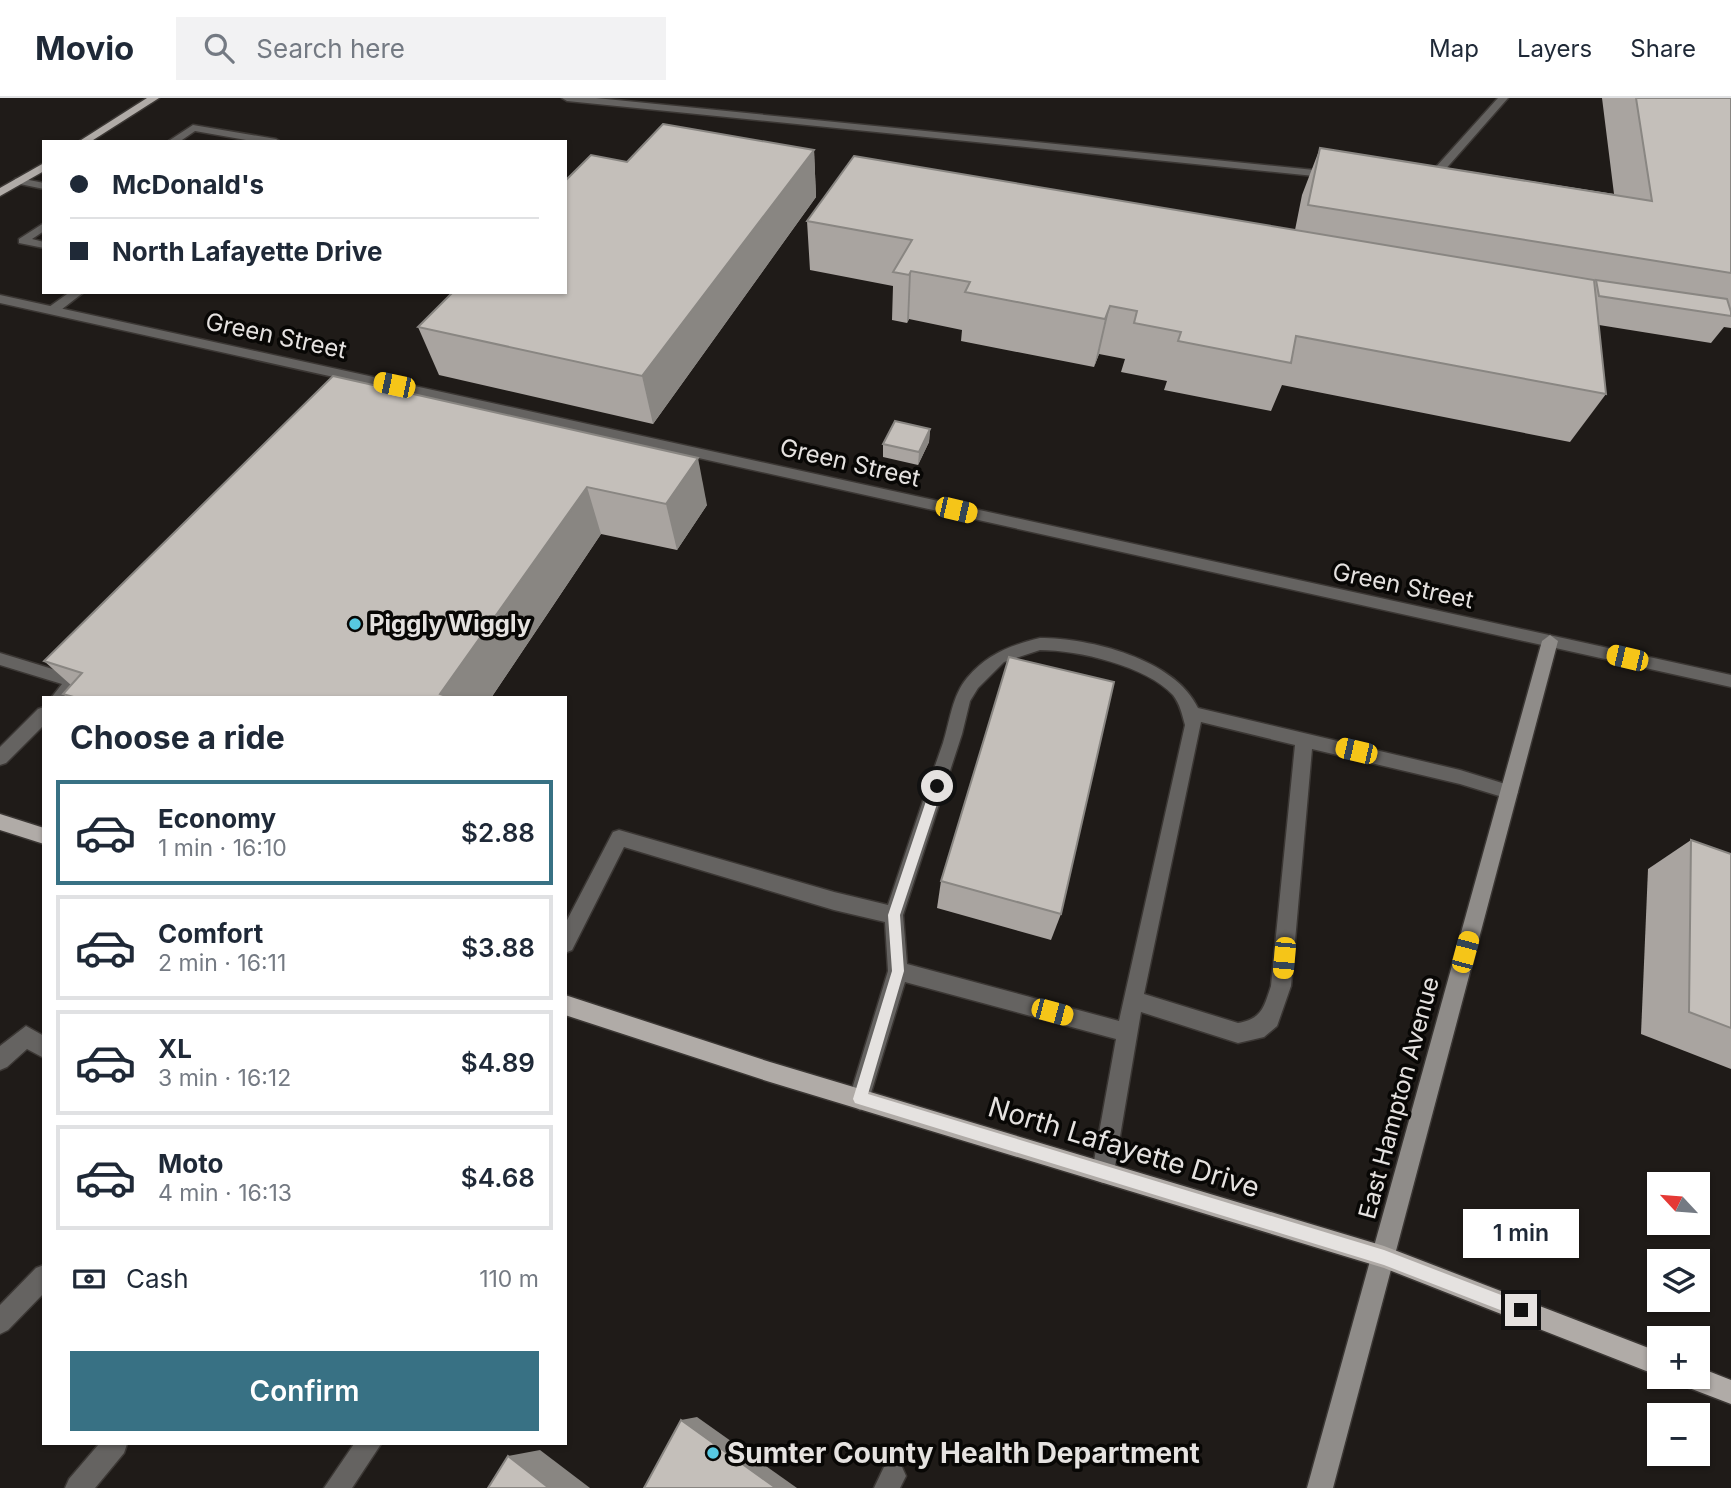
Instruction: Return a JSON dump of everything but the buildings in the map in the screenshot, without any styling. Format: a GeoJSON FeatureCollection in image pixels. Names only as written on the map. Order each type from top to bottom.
{"type":"FeatureCollection","features":[{"type":"Feature","properties":{"kind":"main road"},"geometry":{"type":"LineString","coordinates":[[86,140],[154,98]]}},
{"type":"Feature","properties":{"kind":"main road"},"geometry":{"type":"LineString","coordinates":[[0,193],[42,167]]}},
{"type":"Feature","properties":{"kind":"main road"},"geometry":{"type":"LineString","coordinates":[[0,822],[42,835]]}},
{"type":"Feature","properties":{"kind":"main road","name":"North Lafayette Drive"},"geometry":{"type":"LineString","coordinates":[[567,1006],[860,1099],[1384,1257],[1647,1359]]}},
{"type":"Feature","properties":{"kind":"main road"},"geometry":{"type":"LineString","coordinates":[[1710,1384],[1731,1392]]}},
{"type":"Feature","properties":{"kind":"street"},"geometry":{"type":"LineString","coordinates":[[567,98],[1343,176]]}},
{"type":"Feature","properties":{"kind":"street"},"geometry":{"type":"LineString","coordinates":[[1413,177],[1439,170],[1503,98]]}},
{"type":"Feature","properties":{"kind":"street"},"geometry":{"type":"LineString","coordinates":[[175,140],[193,128],[264,140]]}},
{"type":"Feature","properties":{"kind":"street"},"geometry":{"type":"LineString","coordinates":[[19,181],[42,186]]}},
{"type":"Feature","properties":{"kind":"street"},"geometry":{"type":"LineString","coordinates":[[42,227],[23,241],[42,245]]}},
{"type":"Feature","properties":{"kind":"street"},"geometry":{"type":"LineString","coordinates":[[53,310],[75,294]]}},
{"type":"Feature","properties":{"kind":"street","name":"Green Street"},"geometry":{"type":"LineString","coordinates":[[0,299],[1731,681]]}},
{"type":"Feature","properties":{"kind":"street"},"geometry":{"type":"LineString","coordinates":[[352,397],[369,380]]}},
{"type":"Feature","properties":{"kind":"street","name":"East Hampton Avenue"},"geometry":{"type":"LineString","coordinates":[[1320,1488],[1549,641]]}},
{"type":"Feature","properties":{"kind":"street"},"geometry":{"type":"LineString","coordinates":[[860,1099],[898,971],[894,915],[954,734],[962,701],[972,683],[998,658],[1015,650],[1040,644],[1059,644],[1123,659],[1163,678],[1179,691],[1193,725],[1133,1000],[1103,1172]]}},
{"type":"Feature","properties":{"kind":"street"},"geometry":{"type":"LineString","coordinates":[[0,659],[75,682]]}},
{"type":"Feature","properties":{"kind":"street"},"geometry":{"type":"LineString","coordinates":[[61,696],[94,662]]}},
{"type":"Feature","properties":{"kind":"street"},"geometry":{"type":"LineString","coordinates":[[1190,713],[1460,777],[1509,792]]}},
{"type":"Feature","properties":{"kind":"street"},"geometry":{"type":"LineString","coordinates":[[0,758],[42,716]]}},
{"type":"Feature","properties":{"kind":"street"},"geometry":{"type":"LineString","coordinates":[[1133,1000],[1238,1033],[1257,1030],[1270,1019],[1282,986],[1304,739]]}},
{"type":"Feature","properties":{"kind":"street"},"geometry":{"type":"LineString","coordinates":[[567,940],[619,838],[834,901],[894,915]]}},
{"type":"Feature","properties":{"kind":"street"},"geometry":{"type":"LineString","coordinates":[[898,971],[1129,1032]]}},
{"type":"Feature","properties":{"kind":"street"},"geometry":{"type":"LineString","coordinates":[[0,1060],[26,1036],[42,1047]]}},
{"type":"Feature","properties":{"kind":"street"},"geometry":{"type":"LineString","coordinates":[[0,1322],[42,1278]]}},
{"type":"Feature","properties":{"kind":"street"},"geometry":{"type":"LineString","coordinates":[[78,1488],[114,1445]]}},
{"type":"Feature","properties":{"kind":"street"},"geometry":{"type":"LineString","coordinates":[[337,1488],[368,1445]]}},
{"type":"Feature","properties":{"kind":"place","name":"Piggly Wiggly"},"geometry":{"type":"Point","coordinates":[355,624]}},
{"type":"Feature","properties":{"kind":"place","name":"Sumter County Health Department"},"geometry":{"type":"Point","coordinates":[713,1453]}},
{"type":"Feature","properties":{"kind":"route"},"geometry":{"type":"LineString","coordinates":[[937,786],[894,915],[898,971],[860,1099],[1384,1257],[1521,1310]]}}]}
